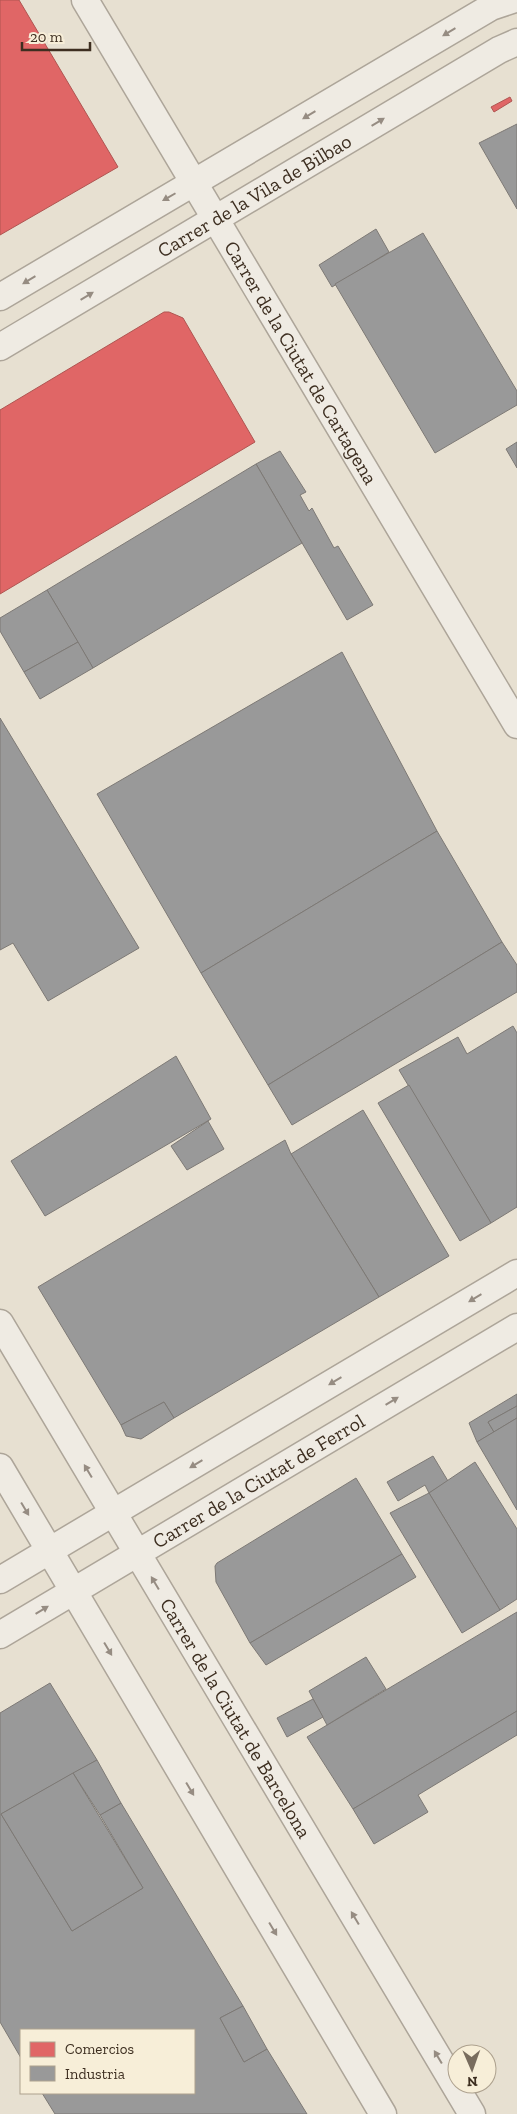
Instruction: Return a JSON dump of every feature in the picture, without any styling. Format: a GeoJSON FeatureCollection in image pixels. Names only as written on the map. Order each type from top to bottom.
{"type":"FeatureCollection","features":[{"type":"Feature","properties":{"kind":"street","name":"Carrer de la Ciutat de Cartagena"},"geometry":{"type":"LineString","coordinates":[[85,0],[517,725]]}},
{"type":"Feature","properties":{"kind":"street","name":"Carrer de la Vila de Bilbao"},"geometry":{"type":"LineString","coordinates":[[0,297],[501,4]]}},
{"type":"Feature","properties":{"kind":"street","name":"Carrer de la Vila de Bilbao"},"geometry":{"type":"LineString","coordinates":[[0,347],[513,43]]}},
{"type":"Feature","properties":{"kind":"street"},"geometry":{"type":"LineString","coordinates":[[0,1580],[517,1273]]}},
{"type":"Feature","properties":{"kind":"street","name":"Carrer de la Ciutat de Barcelona"},"geometry":{"type":"LineString","coordinates":[[0,1323],[472,2114]]}},
{"type":"Feature","properties":{"kind":"street","name":"Carrer de la Ciutat de Ferrol"},"geometry":{"type":"LineString","coordinates":[[0,1635],[517,1327]]}},
{"type":"Feature","properties":{"kind":"street"},"geometry":{"type":"LineString","coordinates":[[0,1467],[383,2114]]}},
{"type":"Feature","properties":{"kind":"building: Comercios"},"geometry":{"type":"Polygon","coordinates":[[[0,0],[19,0],[118,167],[0,235],[0,0]]]}},
{"type":"Feature","properties":{"kind":"building: Comercios"},"geometry":{"type":"Polygon","coordinates":[[[510,97],[512,101],[494,112],[491,107],[510,97]]]}},
{"type":"Feature","properties":{"kind":"building: Comercios"},"geometry":{"type":"Polygon","coordinates":[[[164,312],[169,312],[183,318],[255,442],[0,594],[0,410],[164,312]]]}},
{"type":"Feature","properties":{"kind":"building: Industria"},"geometry":{"type":"Polygon","coordinates":[[[517,124],[517,209],[479,143],[517,124]]]}},
{"type":"Feature","properties":{"kind":"building: Industria"},"geometry":{"type":"Polygon","coordinates":[[[376,229],[389,252],[332,287],[319,265],[376,229]]]}},
{"type":"Feature","properties":{"kind":"building: Industria"},"geometry":{"type":"Polygon","coordinates":[[[423,233],[517,391],[517,405],[435,453],[335,284],[423,233]]]}},
{"type":"Feature","properties":{"kind":"building: Industria"},"geometry":{"type":"Polygon","coordinates":[[[517,442],[517,468],[506,449],[517,442]]]}},
{"type":"Feature","properties":{"kind":"building: Industria"},"geometry":{"type":"Polygon","coordinates":[[[280,451],[306,492],[300,495],[309,511],[312,508],[334,548],[338,546],[373,605],[347,620],[256,464],[280,451]]]}},
{"type":"Feature","properties":{"kind":"building: Industria"},"geometry":{"type":"Polygon","coordinates":[[[256,464],[302,543],[93,668],[47,590],[256,464]]]}},
{"type":"Feature","properties":{"kind":"building: Industria"},"geometry":{"type":"Polygon","coordinates":[[[47,590],[78,642],[24,672],[0,631],[0,618],[47,590]]]}},
{"type":"Feature","properties":{"kind":"building: Industria"},"geometry":{"type":"Polygon","coordinates":[[[78,642],[93,668],[40,699],[24,672],[78,642]]]}},
{"type":"Feature","properties":{"kind":"building: Industria"},"geometry":{"type":"Polygon","coordinates":[[[342,652],[437,831],[201,973],[97,794],[342,652]]]}},
{"type":"Feature","properties":{"kind":"building: Industria"},"geometry":{"type":"Polygon","coordinates":[[[0,718],[139,948],[48,1001],[13,943],[0,950],[0,718]]]}},
{"type":"Feature","properties":{"kind":"building: Industria"},"geometry":{"type":"Polygon","coordinates":[[[437,831],[502,942],[268,1085],[201,973],[437,831]]]}},
{"type":"Feature","properties":{"kind":"building: Industria"},"geometry":{"type":"Polygon","coordinates":[[[502,942],[517,965],[517,992],[292,1125],[268,1085],[502,942]]]}},
{"type":"Feature","properties":{"kind":"building: Industria"},"geometry":{"type":"Polygon","coordinates":[[[513,1026],[517,1033],[517,1207],[491,1223],[399,1070],[458,1037],[467,1054],[513,1026]]]}},
{"type":"Feature","properties":{"kind":"building: Industria"},"geometry":{"type":"Polygon","coordinates":[[[176,1056],[211,1119],[45,1216],[11,1161],[176,1056]]]}},
{"type":"Feature","properties":{"kind":"building: Industria"},"geometry":{"type":"Polygon","coordinates":[[[409,1085],[491,1223],[460,1241],[378,1103],[409,1085]]]}},
{"type":"Feature","properties":{"kind":"building: Industria"},"geometry":{"type":"Polygon","coordinates":[[[363,1110],[449,1256],[379,1297],[291,1154],[363,1110]]]}},
{"type":"Feature","properties":{"kind":"building: Industria"},"geometry":{"type":"Polygon","coordinates":[[[208,1121],[224,1149],[187,1170],[171,1146],[208,1121]]]}},
{"type":"Feature","properties":{"kind":"building: Industria"},"geometry":{"type":"Polygon","coordinates":[[[285,1140],[291,1154],[379,1297],[174,1418],[164,1402],[121,1425],[38,1287],[285,1140]]]}},
{"type":"Feature","properties":{"kind":"building: Industria"},"geometry":{"type":"Polygon","coordinates":[[[517,1394],[517,1406],[488,1422],[494,1432],[477,1442],[469,1423],[517,1394]]]}},
{"type":"Feature","properties":{"kind":"building: Industria"},"geometry":{"type":"Polygon","coordinates":[[[164,1402],[174,1418],[141,1439],[126,1436],[121,1425],[164,1402]]]}},
{"type":"Feature","properties":{"kind":"building: Industria"},"geometry":{"type":"Polygon","coordinates":[[[517,1406],[517,1418],[494,1432],[488,1422],[517,1406]]]}},
{"type":"Feature","properties":{"kind":"building: Industria"},"geometry":{"type":"Polygon","coordinates":[[[517,1418],[517,1510],[477,1442],[517,1418]]]}},
{"type":"Feature","properties":{"kind":"building: Industria"},"geometry":{"type":"Polygon","coordinates":[[[433,1456],[448,1481],[429,1493],[425,1485],[398,1501],[387,1482],[433,1456]]]}},
{"type":"Feature","properties":{"kind":"building: Industria"},"geometry":{"type":"Polygon","coordinates":[[[475,1462],[517,1529],[517,1599],[500,1610],[429,1493],[475,1462]]]}},
{"type":"Feature","properties":{"kind":"building: Industria"},"geometry":{"type":"Polygon","coordinates":[[[356,1478],[402,1554],[250,1643],[216,1582],[215,1566],[356,1478]]]}},
{"type":"Feature","properties":{"kind":"building: Industria"},"geometry":{"type":"Polygon","coordinates":[[[429,1493],[500,1610],[462,1633],[390,1513],[429,1493]]]}},
{"type":"Feature","properties":{"kind":"building: Industria"},"geometry":{"type":"Polygon","coordinates":[[[402,1554],[416,1577],[266,1665],[250,1643],[402,1554]]]}},
{"type":"Feature","properties":{"kind":"building: Industria"},"geometry":{"type":"Polygon","coordinates":[[[517,1612],[517,1711],[353,1809],[307,1737],[517,1612]]]}},
{"type":"Feature","properties":{"kind":"building: Industria"},"geometry":{"type":"Polygon","coordinates":[[[366,1657],[386,1689],[327,1725],[309,1691],[366,1657]]]}},
{"type":"Feature","properties":{"kind":"building: Industria"},"geometry":{"type":"Polygon","coordinates":[[[50,1683],[97,1760],[1,1814],[72,1931],[143,1888],[100,1815],[121,1803],[243,2006],[220,2018],[244,2062],[267,2049],[307,2114],[55,2114],[43,2094],[195,2094],[195,2029],[20,2029],[20,2056],[0,2022],[0,1713],[50,1683]]]}},
{"type":"Feature","properties":{"kind":"building: Industria"},"geometry":{"type":"Polygon","coordinates":[[[313,1699],[323,1717],[287,1737],[277,1718],[313,1699]]]}},
{"type":"Feature","properties":{"kind":"building: Industria"},"geometry":{"type":"Polygon","coordinates":[[[517,1711],[517,1735],[418,1795],[428,1812],[374,1844],[353,1809],[517,1711]]]}},
{"type":"Feature","properties":{"kind":"building: Industria"},"geometry":{"type":"Polygon","coordinates":[[[97,1760],[121,1803],[100,1815],[73,1773],[97,1760]]]}},
{"type":"Feature","properties":{"kind":"building: Industria"},"geometry":{"type":"Polygon","coordinates":[[[73,1773],[143,1888],[72,1931],[1,1814],[73,1773]]]}},
{"type":"Feature","properties":{"kind":"building: Industria"},"geometry":{"type":"Polygon","coordinates":[[[243,2006],[267,2049],[244,2062],[220,2018],[243,2006]]]}}]}
